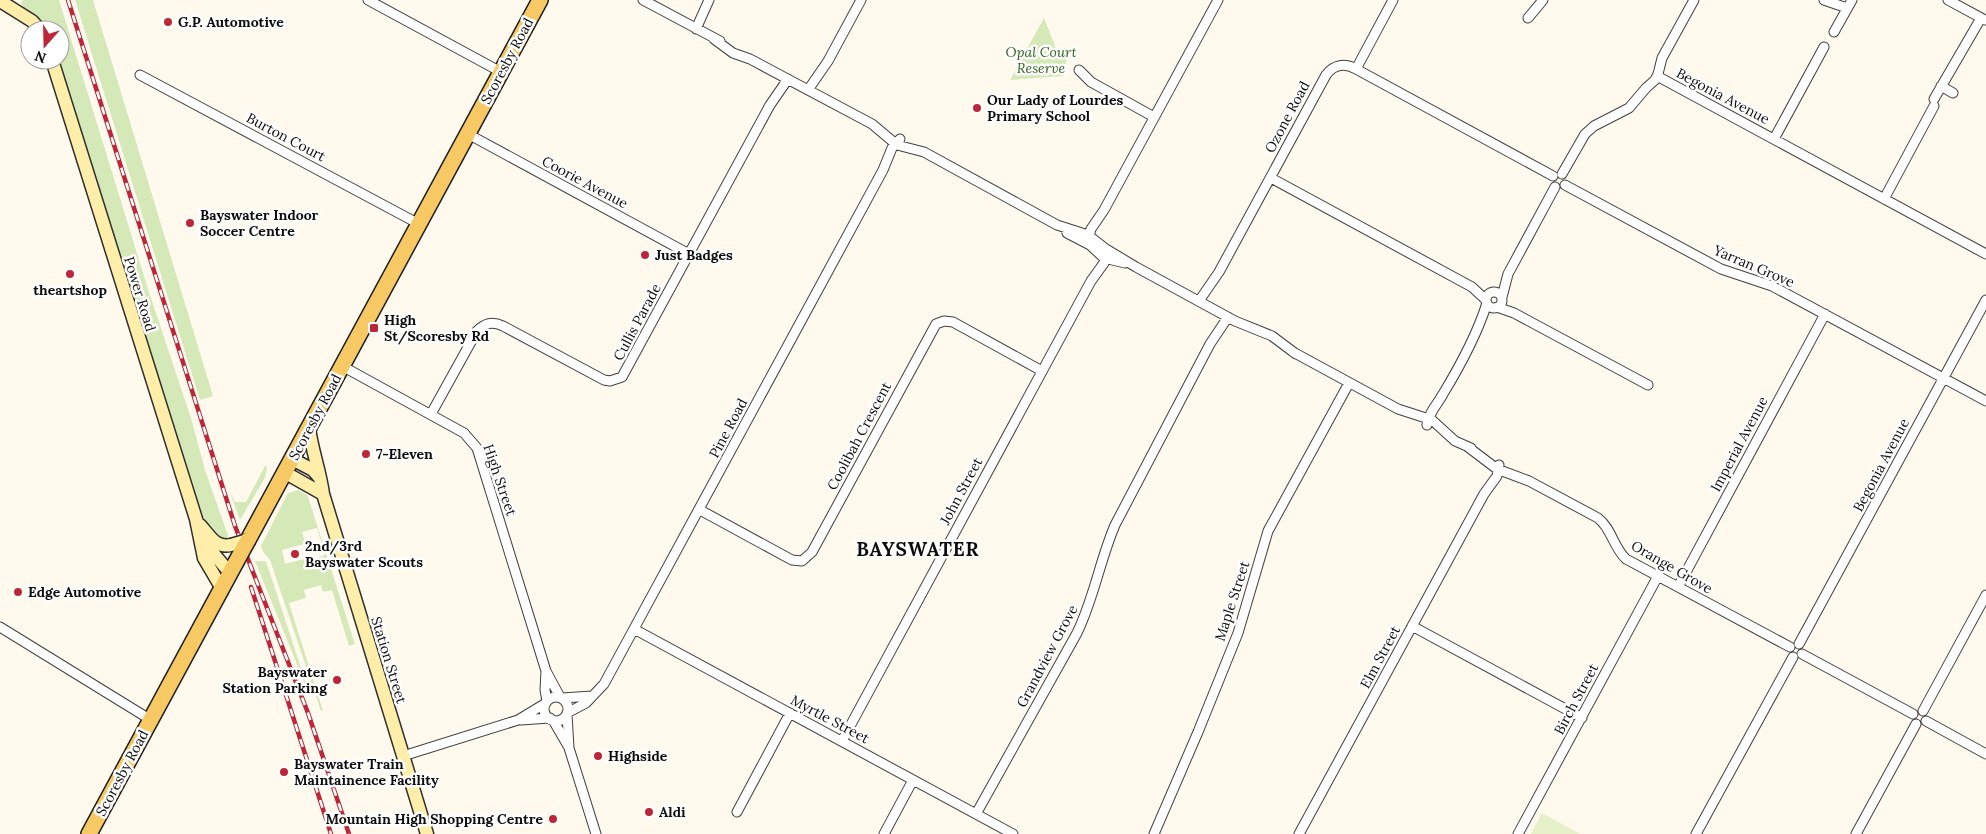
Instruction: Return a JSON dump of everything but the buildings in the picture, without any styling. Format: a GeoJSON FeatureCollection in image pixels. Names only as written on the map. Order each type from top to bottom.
{"type":"FeatureCollection","features":[{"type":"Feature","properties":{"kind":"main road","name":"Scoresby Road"},"geometry":{"type":"LineString","coordinates":[[89,834],[540,0]]}},
{"type":"Feature","properties":{"kind":"main road"},"geometry":{"type":"LineString","coordinates":[[7,2],[31,20]]}},
{"type":"Feature","properties":{"kind":"main road","name":"Power Road"},"geometry":{"type":"LineString","coordinates":[[55,70],[196,519],[204,558],[221,587]]}},
{"type":"Feature","properties":{"kind":"main road","name":"Station Street"},"geometry":{"type":"LineString","coordinates":[[309,428],[313,456],[321,480],[323,494],[427,834]]}},
{"type":"Feature","properties":{"kind":"main road"},"geometry":{"type":"LineString","coordinates":[[288,466],[313,470],[321,480]]}},
{"type":"Feature","properties":{"kind":"main road"},"geometry":{"type":"LineString","coordinates":[[288,466],[323,494]]}},
{"type":"Feature","properties":{"kind":"main road"},"geometry":{"type":"LineString","coordinates":[[196,519],[214,543],[221,546],[248,540]]}},
{"type":"Feature","properties":{"kind":"main road","name":"Power Road"},"geometry":{"type":"LineString","coordinates":[[201,536],[209,550],[233,568]]}},
{"type":"Feature","properties":{"kind":"street"},"geometry":{"type":"LineString","coordinates":[[368,0],[501,72]]}},
{"type":"Feature","properties":{"kind":"street","name":"Orange Grove"},"geometry":{"type":"LineString","coordinates":[[643,0],[714,39],[735,49],[750,53],[782,76],[811,92],[872,124],[886,128],[898,143],[915,144],[924,152],[1057,225],[1089,238],[1105,255],[1136,267],[1202,303],[1254,335],[1296,354],[1398,409],[1411,420],[1429,421],[1440,435],[1486,454],[1498,468],[1517,470],[1529,481],[1598,518],[1610,530],[1622,556],[1790,647]]}},
{"type":"Feature","properties":{"kind":"street"},"geometry":{"type":"LineString","coordinates":[[693,27],[708,0]]}},
{"type":"Feature","properties":{"kind":"street"},"geometry":{"type":"LineString","coordinates":[[811,92],[861,0]]}},
{"type":"Feature","properties":{"kind":"street"},"geometry":{"type":"LineString","coordinates":[[1089,238],[1218,0]]}},
{"type":"Feature","properties":{"kind":"street"},"geometry":{"type":"LineString","coordinates":[[1393,0],[1356,69],[1553,176]]}},
{"type":"Feature","properties":{"kind":"street"},"geometry":{"type":"LineString","coordinates":[[1528,18],[1542,0]]}},
{"type":"Feature","properties":{"kind":"street"},"geometry":{"type":"LineString","coordinates":[[1562,174],[1586,134],[1594,126],[1629,108],[1657,76],[1662,58],[1694,0]]}},
{"type":"Feature","properties":{"kind":"street"},"geometry":{"type":"LineString","coordinates":[[1824,0],[1849,4],[1834,32]]}},
{"type":"Feature","properties":{"kind":"street"},"geometry":{"type":"LineString","coordinates":[[1884,199],[1941,86],[1983,20],[1948,0]]}},
{"type":"Feature","properties":{"kind":"street"},"geometry":{"type":"LineString","coordinates":[[1774,139],[1824,47]]}},
{"type":"Feature","properties":{"kind":"street","name":"Ozone Road"},"geometry":{"type":"LineString","coordinates":[[1202,303],[1328,72],[1333,68],[1343,65],[1356,69]]}},
{"type":"Feature","properties":{"kind":"street"},"geometry":{"type":"LineString","coordinates":[[1079,70],[1091,82],[1154,117]]}},
{"type":"Feature","properties":{"kind":"street","name":"Burton Court"},"geometry":{"type":"LineString","coordinates":[[140,75],[419,224]]}},
{"type":"Feature","properties":{"kind":"street","name":"Cullis Parade"},"geometry":{"type":"LineString","coordinates":[[431,414],[477,331],[483,324],[491,322],[503,326],[604,380],[610,382],[622,377],[770,105],[782,76]]}},
{"type":"Feature","properties":{"kind":"street","name":"Begonia Avenue"},"geometry":{"type":"LineString","coordinates":[[1657,76],[1986,254]]}},
{"type":"Feature","properties":{"kind":"street"},"geometry":{"type":"LineString","coordinates":[[1941,86],[1953,93]]}},
{"type":"Feature","properties":{"kind":"street","name":"Coorie Avenue"},"geometry":{"type":"LineString","coordinates":[[468,134],[689,254]]}},
{"type":"Feature","properties":{"kind":"street","name":"Pine Road"},"geometry":{"type":"LineString","coordinates":[[567,713],[577,709],[604,684],[898,143]]}},
{"type":"Feature","properties":{"kind":"street"},"geometry":{"type":"LineString","coordinates":[[1429,421],[1479,328],[1489,297],[1508,274],[1566,178],[1558,173],[1553,176]]}},
{"type":"Feature","properties":{"kind":"street"},"geometry":{"type":"LineString","coordinates":[[1553,176],[1552,180],[1560,186]]}},
{"type":"Feature","properties":{"kind":"street"},"geometry":{"type":"LineString","coordinates":[[1271,178],[1489,297]]}},
{"type":"Feature","properties":{"kind":"street","name":"Yarran Grove"},"geometry":{"type":"LineString","coordinates":[[1560,186],[1721,269],[1772,286],[1986,401]]}},
{"type":"Feature","properties":{"kind":"street","name":"John Street"},"geometry":{"type":"LineString","coordinates":[[842,741],[1105,255]]}},
{"type":"Feature","properties":{"kind":"street"},"geometry":{"type":"LineString","coordinates":[[1479,328],[1499,303],[1508,274]]}},
{"type":"Feature","properties":{"kind":"street"},"geometry":{"type":"LineString","coordinates":[[1489,297],[1498,293],[1499,303]]}},
{"type":"Feature","properties":{"kind":"street"},"geometry":{"type":"LineString","coordinates":[[1489,297],[1490,307],[1499,303]]}},
{"type":"Feature","properties":{"kind":"street","name":"Begonia Avenue"},"geometry":{"type":"LineString","coordinates":[[1799,644],[1986,300]]}},
{"type":"Feature","properties":{"kind":"street"},"geometry":{"type":"LineString","coordinates":[[1499,303],[1514,313],[1648,385]]}},
{"type":"Feature","properties":{"kind":"street","name":"Imperial Avenue"},"geometry":{"type":"LineString","coordinates":[[1678,587],[1825,314]]}},
{"type":"Feature","properties":{"kind":"street","name":"Grandview Grove"},"geometry":{"type":"LineString","coordinates":[[976,814],[1077,633],[1087,611],[1105,548],[1115,525],[1210,344],[1228,318]]}},
{"type":"Feature","properties":{"kind":"street","name":"Coolibah Crescent"},"geometry":{"type":"LineString","coordinates":[[700,510],[792,560],[802,561],[812,552],[936,324],[944,321],[952,322],[1042,371]]}},
{"type":"Feature","properties":{"kind":"street","name":"High Street"},"geometry":{"type":"LineString","coordinates":[[342,366],[464,433],[477,448],[546,671],[561,698]]}},
{"type":"Feature","properties":{"kind":"street","name":"Maple Street"},"geometry":{"type":"LineString","coordinates":[[1154,834],[1238,633],[1268,531],[1349,383]]}},
{"type":"Feature","properties":{"kind":"street","name":"Elm Street"},"geometry":{"type":"LineString","coordinates":[[1299,834],[1498,468]]}},
{"type":"Feature","properties":{"kind":"street","name":"Birch Street"},"geometry":{"type":"LineString","coordinates":[[1518,834],[1658,576]]}},
{"type":"Feature","properties":{"kind":"street"},"geometry":{"type":"LineString","coordinates":[[1923,711],[1986,595]]}},
{"type":"Feature","properties":{"kind":"street"},"geometry":{"type":"LineString","coordinates":[[1412,626],[1582,718]]}},
{"type":"Feature","properties":{"kind":"street"},"geometry":{"type":"LineString","coordinates":[[0,627],[151,720]]}},
{"type":"Feature","properties":{"kind":"street","name":"Myrtle Street"},"geometry":{"type":"LineString","coordinates":[[634,629],[1013,834]]}},
{"type":"Feature","properties":{"kind":"street"},"geometry":{"type":"LineString","coordinates":[[1799,644],[1803,650],[1802,654],[1797,658],[1793,657],[1789,653],[1790,647],[1799,644]]}},
{"type":"Feature","properties":{"kind":"street"},"geometry":{"type":"LineString","coordinates":[[1802,654],[1913,714]]}},
{"type":"Feature","properties":{"kind":"street"},"geometry":{"type":"LineString","coordinates":[[1696,834],[1793,657]]}},
{"type":"Feature","properties":{"kind":"street","name":"High Street"},"geometry":{"type":"LineString","coordinates":[[546,671],[545,690],[547,702]]}},
{"type":"Feature","properties":{"kind":"street"},"geometry":{"type":"LineString","coordinates":[[403,756],[518,720],[555,697],[592,696]]}},
{"type":"Feature","properties":{"kind":"street"},"geometry":{"type":"LineString","coordinates":[[561,698],[567,705],[569,748],[596,834]]}},
{"type":"Feature","properties":{"kind":"street"},"geometry":{"type":"LineString","coordinates":[[547,702],[545,712],[569,748]]}},
{"type":"Feature","properties":{"kind":"street"},"geometry":{"type":"LineString","coordinates":[[1913,714],[1918,710],[1923,711]]}},
{"type":"Feature","properties":{"kind":"street"},"geometry":{"type":"LineString","coordinates":[[1923,711],[1927,717],[1926,721]]}},
{"type":"Feature","properties":{"kind":"street"},"geometry":{"type":"LineString","coordinates":[[518,720],[563,718],[567,713]]}},
{"type":"Feature","properties":{"kind":"street"},"geometry":{"type":"LineString","coordinates":[[736,812],[790,713]]}},
{"type":"Feature","properties":{"kind":"street"},"geometry":{"type":"LineString","coordinates":[[1913,714],[1912,718],[1916,724]]}},
{"type":"Feature","properties":{"kind":"street"},"geometry":{"type":"LineString","coordinates":[[1916,724],[1922,724],[1926,721]]}},
{"type":"Feature","properties":{"kind":"street"},"geometry":{"type":"LineString","coordinates":[[1926,721],[1986,754]]}},
{"type":"Feature","properties":{"kind":"street"},"geometry":{"type":"LineString","coordinates":[[1856,834],[1916,724]]}},
{"type":"Feature","properties":{"kind":"street"},"geometry":{"type":"LineString","coordinates":[[884,834],[913,780]]}},
{"type":"Feature","properties":{"kind":"green space"},"geometry":{"type":"Polygon","coordinates":[[[23,0],[59,0],[65,20],[38,20],[21,3],[23,0]]]}},
{"type":"Feature","properties":{"kind":"green space"},"geometry":{"type":"Polygon","coordinates":[[[75,0],[93,0],[213,396],[200,400],[75,0]]]}},
{"type":"Feature","properties":{"kind":"green space","name":"Opal Court Reserve"},"geometry":{"type":"Polygon","coordinates":[[[1044,18],[1057,51],[1067,59],[1063,70],[1064,76],[1010,80],[1044,18]]]}},
{"type":"Feature","properties":{"kind":"green space"},"geometry":{"type":"Polygon","coordinates":[[[70,36],[148,289],[191,418],[205,470],[230,541],[224,542],[205,523],[61,70],[70,70],[70,36]]]}},
{"type":"Feature","properties":{"kind":"green space"},"geometry":{"type":"Polygon","coordinates":[[[265,466],[267,467],[265,478],[240,520],[229,490],[235,502],[246,502],[265,466]]]}},
{"type":"Feature","properties":{"kind":"green space"},"geometry":{"type":"Polygon","coordinates":[[[298,490],[307,495],[355,644],[349,646],[332,590],[323,592],[321,585],[304,590],[306,598],[289,603],[323,711],[321,711],[270,560],[261,546],[288,493],[298,490]],[[317,528],[302,532],[310,560],[325,555],[317,528]],[[304,544],[282,550],[285,564],[308,558],[304,544]]]}},
{"type":"Feature","properties":{"kind":"green space"},"geometry":{"type":"Polygon","coordinates":[[[255,561],[265,561],[267,564],[311,699],[255,561]]]}},
{"type":"Feature","properties":{"kind":"green space"},"geometry":{"type":"Polygon","coordinates":[[[1542,813],[1580,834],[1531,834],[1542,813]]]}},
{"type":"Feature","properties":{"kind":"railway"},"geometry":{"type":"LineString","coordinates":[[68,0],[235,526],[308,713],[349,834]]}},
{"type":"Feature","properties":{"kind":"railway"},"geometry":{"type":"LineString","coordinates":[[251,587],[331,834]]}},
{"type":"Feature","properties":{"kind":"place","name":"G.P. Automotive"},"geometry":{"type":"Point","coordinates":[168,22]}},
{"type":"Feature","properties":{"kind":"place","name":"Our Lady of Lourdes Primary School"},"geometry":{"type":"Point","coordinates":[977,108]}},
{"type":"Feature","properties":{"kind":"place","name":"Bayswater Indoor Soccer Centre"},"geometry":{"type":"Point","coordinates":[190,223]}},
{"type":"Feature","properties":{"kind":"place","name":"Just Badges"},"geometry":{"type":"Point","coordinates":[645,255]}},
{"type":"Feature","properties":{"kind":"place","name":"theartshop"},"geometry":{"type":"Point","coordinates":[70,274]}},
{"type":"Feature","properties":{"kind":"place","name":"High St/Scoresby Rd"},"geometry":{"type":"Point","coordinates":[374,328]}},
{"type":"Feature","properties":{"kind":"place","name":"7-Eleven"},"geometry":{"type":"Point","coordinates":[366,454]}},
{"type":"Feature","properties":{"kind":"place","name":"2nd/3rd Bayswater Scouts"},"geometry":{"type":"Point","coordinates":[295,554]}},
{"type":"Feature","properties":{"kind":"place","name":"Edge Automotive"},"geometry":{"type":"Point","coordinates":[18,592]}},
{"type":"Feature","properties":{"kind":"place","name":"Bayswater Station Parking"},"geometry":{"type":"Point","coordinates":[337,680]}},
{"type":"Feature","properties":{"kind":"place","name":"Highside"},"geometry":{"type":"Point","coordinates":[598,756]}},
{"type":"Feature","properties":{"kind":"place","name":"Bayswater Train Maintainence Facility"},"geometry":{"type":"Point","coordinates":[284,772]}},
{"type":"Feature","properties":{"kind":"place","name":"Aldi"},"geometry":{"type":"Point","coordinates":[649,812]}},
{"type":"Feature","properties":{"kind":"place","name":"Mountain High Shopping Centre"},"geometry":{"type":"Point","coordinates":[553,819]}},
{"type":"Feature","properties":{"kind":"district","name":"BAYSWATER"},"geometry":{"type":"Point","coordinates":[918,549]}}]}
